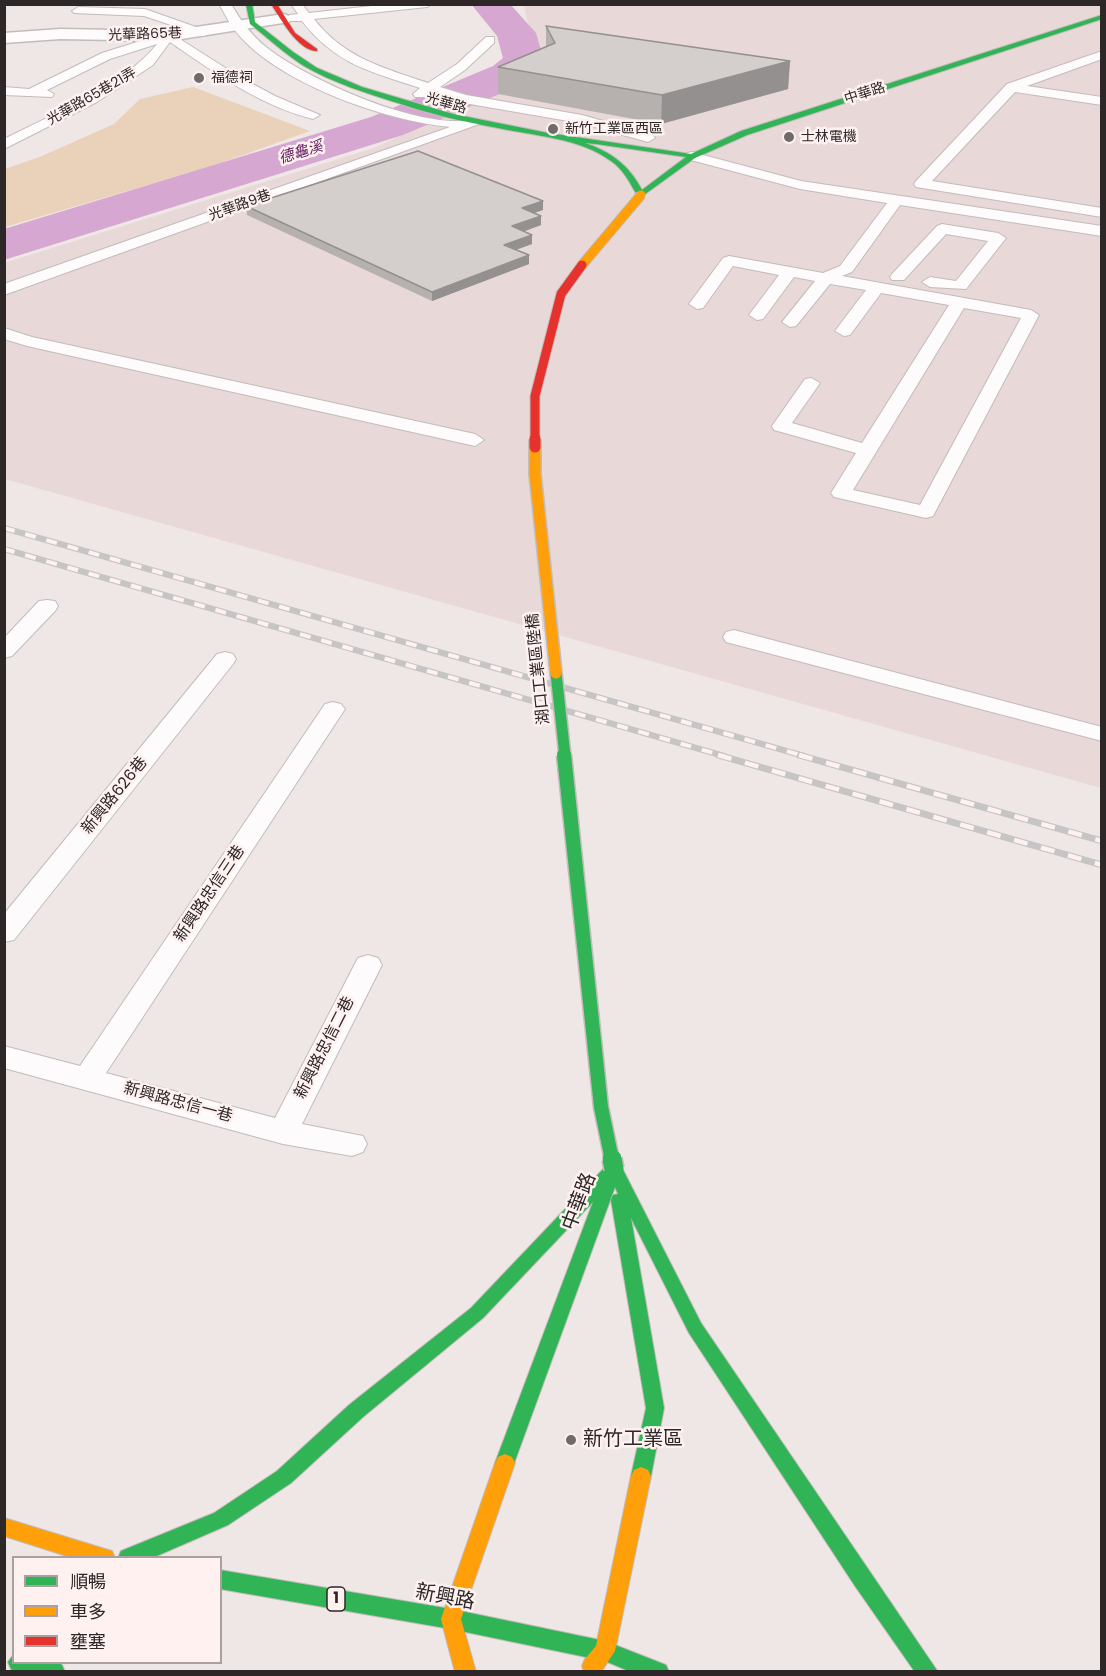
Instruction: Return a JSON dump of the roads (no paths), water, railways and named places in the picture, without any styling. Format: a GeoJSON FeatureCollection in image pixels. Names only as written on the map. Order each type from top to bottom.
{"type":"FeatureCollection","features":[{"type":"Feature","properties":{"kind":"street"},"geometry":{"type":"LineString","coordinates":[[249,4],[252,24]]}},
{"type":"Feature","properties":{"kind":"street","name":"光華路"},"geometry":{"type":"LineString","coordinates":[[274,4],[293,34],[337,67],[427,92],[445,109],[476,123],[692,156]]}},
{"type":"Feature","properties":{"kind":"street","name":"中華路"},"geometry":{"type":"LineString","coordinates":[[641,195],[692,156],[751,131],[1101,17]]}},
{"type":"Feature","properties":{"kind":"street","name":"光華路65巷"},"geometry":{"type":"LineString","coordinates":[[4,38],[60,34],[169,36],[284,19]]}},
{"type":"Feature","properties":{"kind":"street","name":"光華路"},"geometry":{"type":"LineString","coordinates":[[252,24],[313,68],[405,103],[648,138],[692,156]]}},
{"type":"Feature","properties":{"kind":"street"},"geometry":{"type":"LineString","coordinates":[[551,136],[611,155],[634,175],[641,195]]}},
{"type":"Feature","properties":{"kind":"street","name":"湖口工業區陸橋"},"geometry":{"type":"LineString","coordinates":[[614,1168],[600,1095],[535,474],[535,396],[561,294],[593,250],[641,195]]}},
{"type":"Feature","properties":{"kind":"street"},"geometry":{"type":"LineString","coordinates":[[131,1556],[221,1520],[284,1477],[356,1411],[477,1313],[614,1168],[695,1328],[862,1579],[928,1671]]}},
{"type":"Feature","properties":{"kind":"street","name":"中華路"},"geometry":{"type":"LineString","coordinates":[[451,1619],[534,1378],[614,1168]]}},
{"type":"Feature","properties":{"kind":"street","name":"中華路"},"geometry":{"type":"LineString","coordinates":[[605,1651],[655,1408],[614,1168]]}},
{"type":"Feature","properties":{"kind":"street"},"geometry":{"type":"LineString","coordinates":[[4,1527],[102,1556]]}},
{"type":"Feature","properties":{"kind":"street","name":"新興路"},"geometry":{"type":"LineString","coordinates":[[222,1579],[451,1619],[605,1651],[659,1671]]}},
{"type":"Feature","properties":{"kind":"street"},"geometry":{"type":"LineString","coordinates":[[451,1619],[466,1671]]}},
{"type":"Feature","properties":{"kind":"street"},"geometry":{"type":"LineString","coordinates":[[587,1671],[605,1651]]}},
{"type":"Feature","properties":{"kind":"street"},"geometry":{"type":"LineString","coordinates":[[25,1664],[55,1671]]}},
{"type":"Feature","properties":{"kind":"lane","name":"光華路"},"geometry":{"type":"LineString","coordinates":[[225,4],[235,27],[271,58],[292,72],[387,109],[423,120],[442,124],[476,123]]}},
{"type":"Feature","properties":{"kind":"lane","name":"光華路"},"geometry":{"type":"LineString","coordinates":[[296,4],[304,18],[318,33],[355,62],[427,92],[582,118],[648,138]]}},
{"type":"Feature","properties":{"kind":"lane"},"geometry":{"type":"LineString","coordinates":[[284,19],[427,4]]}},
{"type":"Feature","properties":{"kind":"lane"},"geometry":{"type":"LineString","coordinates":[[78,11],[145,13],[204,32]]}},
{"type":"Feature","properties":{"kind":"lane"},"geometry":{"type":"LineString","coordinates":[[31,93],[106,56],[169,36],[233,79],[270,99],[313,115]]}},
{"type":"Feature","properties":{"kind":"lane","name":"光華路65巷21弄"},"geometry":{"type":"LineString","coordinates":[[4,145],[95,97],[149,62],[169,36]]}},
{"type":"Feature","properties":{"kind":"lane"},"geometry":{"type":"LineString","coordinates":[[427,92],[461,67],[490,40]]}},
{"type":"Feature","properties":{"kind":"lane"},"geometry":{"type":"LineString","coordinates":[[1101,55],[1012,87],[921,184],[1101,213]]}},
{"type":"Feature","properties":{"kind":"lane"},"geometry":{"type":"LineString","coordinates":[[1012,87],[1101,101]]}},
{"type":"Feature","properties":{"kind":"lane"},"geometry":{"type":"LineString","coordinates":[[4,91],[95,97]]}},
{"type":"Feature","properties":{"kind":"lane","name":"光華路9巷"},"geometry":{"type":"LineString","coordinates":[[4,290],[476,123]]}},
{"type":"Feature","properties":{"kind":"lane"},"geometry":{"type":"LineString","coordinates":[[692,156],[800,185],[897,198],[1101,231]]}},
{"type":"Feature","properties":{"kind":"lane"},"geometry":{"type":"LineString","coordinates":[[790,322],[827,277],[846,268],[897,198]]}},
{"type":"Feature","properties":{"kind":"lane"},"geometry":{"type":"LineString","coordinates":[[1085,228],[1101,240]]}},
{"type":"Feature","properties":{"kind":"lane"},"geometry":{"type":"LineString","coordinates":[[846,268],[960,286],[998,238],[942,229],[898,276]]}},
{"type":"Feature","properties":{"kind":"lane"},"geometry":{"type":"LineString","coordinates":[[697,304],[729,261],[827,277],[1031,315],[926,512],[841,493],[865,450],[959,302]]}},
{"type":"Feature","properties":{"kind":"lane"},"geometry":{"type":"LineString","coordinates":[[757,315],[790,272]]}},
{"type":"Feature","properties":{"kind":"lane"},"geometry":{"type":"LineString","coordinates":[[844,331],[877,287]]}},
{"type":"Feature","properties":{"kind":"lane"},"geometry":{"type":"LineString","coordinates":[[4,333],[27,341],[475,440]]}},
{"type":"Feature","properties":{"kind":"lane"},"geometry":{"type":"LineString","coordinates":[[811,383],[781,426],[865,450]]}},
{"type":"Feature","properties":{"kind":"lane"},"geometry":{"type":"LineString","coordinates":[[4,651],[47,606]]}},
{"type":"Feature","properties":{"kind":"lane"},"geometry":{"type":"LineString","coordinates":[[734,637],[1101,734]]}},
{"type":"Feature","properties":{"kind":"lane","name":"新興路626巷"},"geometry":{"type":"LineString","coordinates":[[4,933],[225,659]]}},
{"type":"Feature","properties":{"kind":"lane","name":"新興路忠信三巷"},"geometry":{"type":"LineString","coordinates":[[87,1079],[333,709]]}},
{"type":"Feature","properties":{"kind":"lane","name":"新興路忠信二巷"},"geometry":{"type":"LineString","coordinates":[[283,1132],[368,964]]}},
{"type":"Feature","properties":{"kind":"lane","name":"新興路忠信一巷"},"geometry":{"type":"LineString","coordinates":[[4,1057],[283,1132],[352,1144]]}},
{"type":"Feature","properties":{"kind":"waterway","name":"德龜溪"},"geometry":{"type":"LineString","coordinates":[[4,245],[387,126],[508,75],[524,61],[516,33],[489,4]]}},
{"type":"Feature","properties":{"kind":"railway"},"geometry":{"type":"LineString","coordinates":[[4,528],[804,756]]}},
{"type":"Feature","properties":{"kind":"railway"},"geometry":{"type":"LineString","coordinates":[[4,549],[724,756]]}},
{"type":"Feature","properties":{"kind":"railway"},"geometry":{"type":"LineString","coordinates":[[718,755],[1102,865]]}},
{"type":"Feature","properties":{"kind":"railway"},"geometry":{"type":"LineString","coordinates":[[799,755],[1102,841]]}},
{"type":"Feature","properties":{"kind":"place","name":"福德祠"},"geometry":{"type":"Point","coordinates":[199,78]}},
{"type":"Feature","properties":{"kind":"place","name":"新竹工業區西區"},"geometry":{"type":"Point","coordinates":[553,129]}},
{"type":"Feature","properties":{"kind":"place","name":"士林電機"},"geometry":{"type":"Point","coordinates":[789,137]}},
{"type":"Feature","properties":{"kind":"place","name":"新竹工業區"},"geometry":{"type":"Point","coordinates":[571,1440]}}]}
